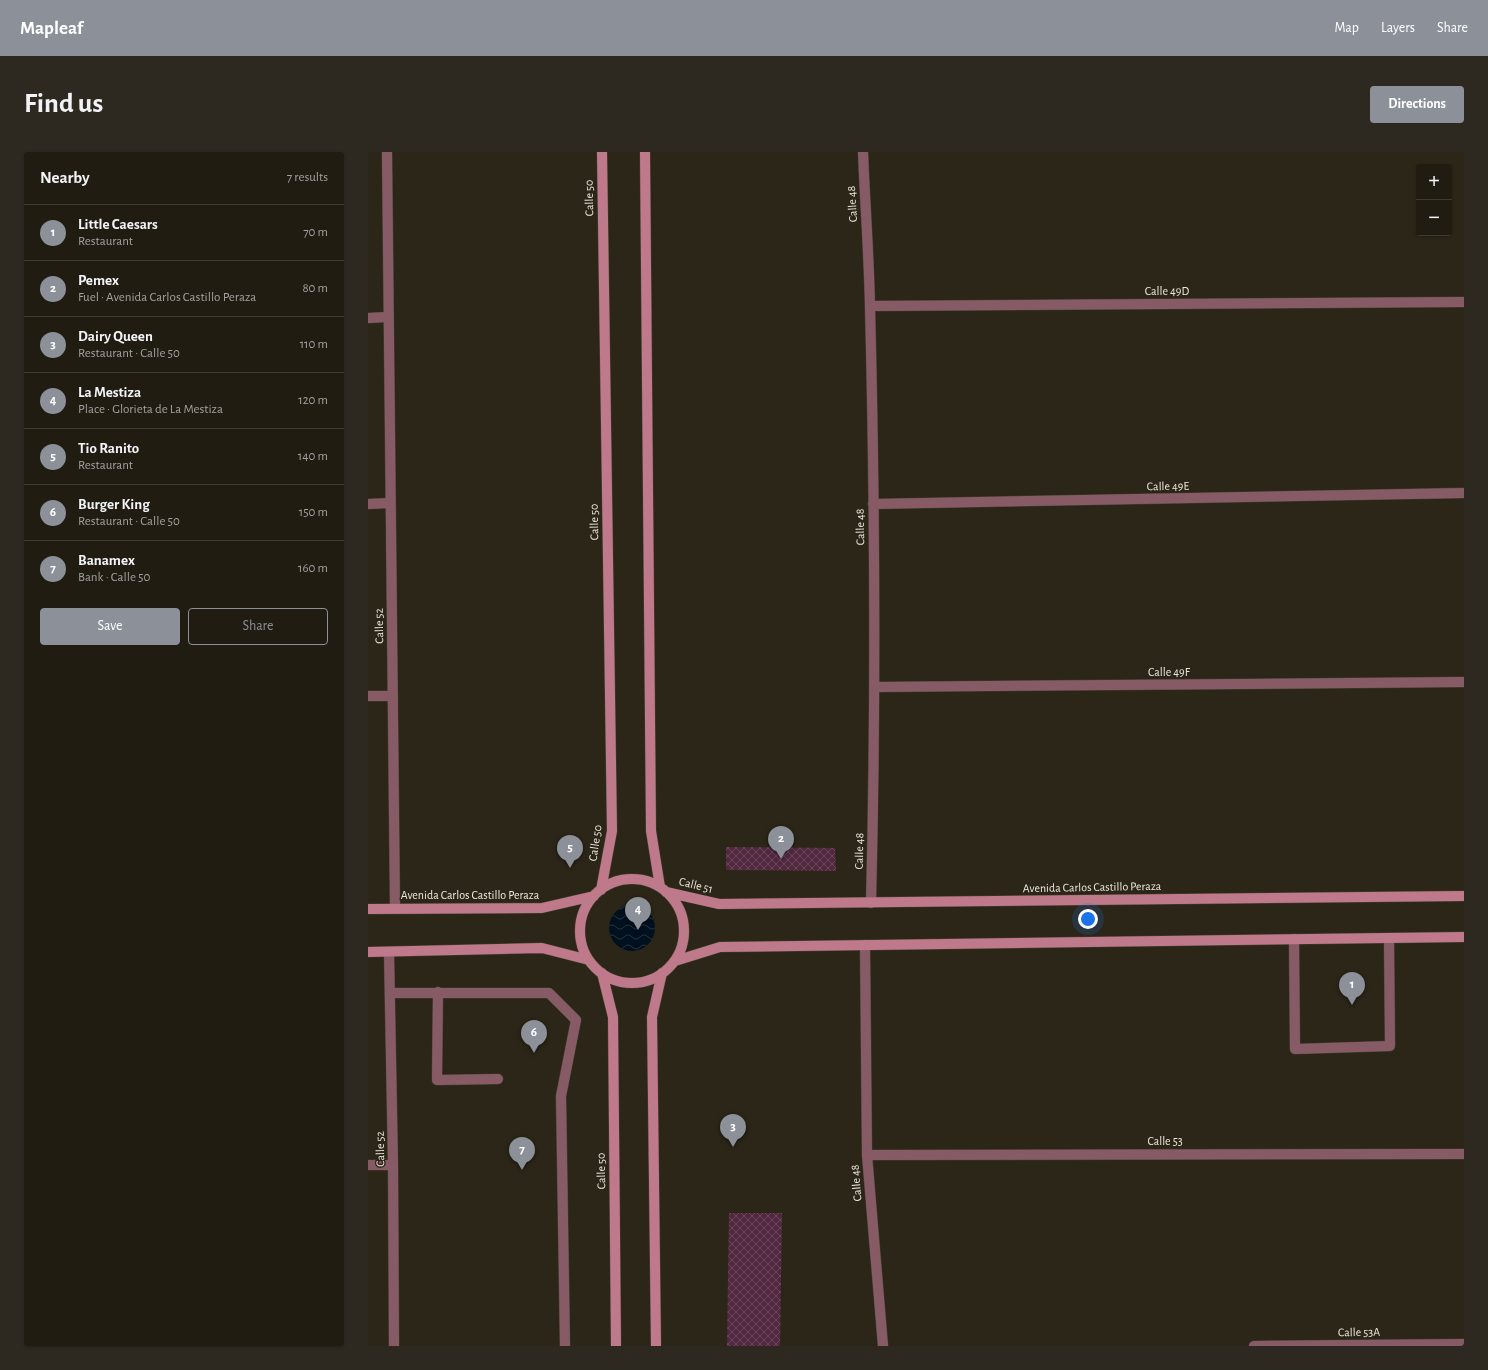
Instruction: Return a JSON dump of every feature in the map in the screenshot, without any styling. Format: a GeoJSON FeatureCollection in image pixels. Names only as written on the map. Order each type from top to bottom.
{"type":"FeatureCollection","features":[{"type":"Feature","properties":{"kind":"main road","name":"Calle 50"},"geometry":{"type":"LineString","coordinates":[[598,893],[612,831],[602,152]]}},
{"type":"Feature","properties":{"kind":"main road"},"geometry":{"type":"LineString","coordinates":[[644,152],[651,831],[663,889]]}},
{"type":"Feature","properties":{"kind":"main road"},"geometry":{"type":"LineString","coordinates":[[626,880],[644,881],[652,883],[663,889],[680,909],[684,922],[684,936],[681,949],[675,961],[655,978],[638,982],[618,980],[602,973],[589,960],[582,942],[581,922],[588,904],[598,893],[617,882],[626,880]]}},
{"type":"Feature","properties":{"kind":"main road","name":"Calle 51"},"geometry":{"type":"LineString","coordinates":[[663,889],[719,904]]}},
{"type":"Feature","properties":{"kind":"main road","name":"Avenida Carlos Castillo Peraza"},"geometry":{"type":"LineString","coordinates":[[368,909],[542,908],[598,893]]}},
{"type":"Feature","properties":{"kind":"main road","name":"Avenida Carlos Castillo Peraza"},"geometry":{"type":"LineString","coordinates":[[719,904],[1464,896]]}},
{"type":"Feature","properties":{"kind":"main road"},"geometry":{"type":"LineString","coordinates":[[675,961],[720,947],[1464,937]]}},
{"type":"Feature","properties":{"kind":"main road"},"geometry":{"type":"LineString","coordinates":[[368,952],[542,948],[589,960]]}},
{"type":"Feature","properties":{"kind":"main road","name":"Calle 50"},"geometry":{"type":"LineString","coordinates":[[602,973],[612,1017],[616,1346]]}},
{"type":"Feature","properties":{"kind":"main road"},"geometry":{"type":"LineString","coordinates":[[656,1346],[652,1017],[662,973]]}},
{"type":"Feature","properties":{"kind":"street","name":"Calle 52"},"geometry":{"type":"LineString","coordinates":[[387,152],[395,908]]}},
{"type":"Feature","properties":{"kind":"street","name":"Calle 48"},"geometry":{"type":"LineString","coordinates":[[863,152],[870,306],[875,687],[871,903]]}},
{"type":"Feature","properties":{"kind":"street","name":"Calle 49D"},"geometry":{"type":"LineString","coordinates":[[870,306],[1464,302]]}},
{"type":"Feature","properties":{"kind":"street"},"geometry":{"type":"LineString","coordinates":[[368,318],[388,317]]}},
{"type":"Feature","properties":{"kind":"street","name":"Calle 49E"},"geometry":{"type":"LineString","coordinates":[[873,504],[1464,493]]}},
{"type":"Feature","properties":{"kind":"street"},"geometry":{"type":"LineString","coordinates":[[368,504],[390,504]]}},
{"type":"Feature","properties":{"kind":"street","name":"Calle 49F"},"geometry":{"type":"LineString","coordinates":[[875,687],[1464,682]]}},
{"type":"Feature","properties":{"kind":"street"},"geometry":{"type":"LineString","coordinates":[[368,696],[393,696]]}},
{"type":"Feature","properties":{"kind":"street"},"geometry":{"type":"LineString","coordinates":[[1294,939],[1295,1049],[1390,1046],[1388,938]]}},
{"type":"Feature","properties":{"kind":"street","name":"Calle 48"},"geometry":{"type":"LineString","coordinates":[[864,945],[866,1155],[883,1346]]}},
{"type":"Feature","properties":{"kind":"street","name":"Calle 52"},"geometry":{"type":"LineString","coordinates":[[389,952],[393,1165],[394,1346]]}},
{"type":"Feature","properties":{"kind":"street"},"geometry":{"type":"LineString","coordinates":[[438,992],[437,1080],[498,1079]]}},
{"type":"Feature","properties":{"kind":"street"},"geometry":{"type":"LineString","coordinates":[[390,993],[549,992],[576,1020],[561,1096],[565,1346]]}},
{"type":"Feature","properties":{"kind":"street","name":"Calle 53"},"geometry":{"type":"LineString","coordinates":[[866,1155],[1464,1154]]}},
{"type":"Feature","properties":{"kind":"street"},"geometry":{"type":"LineString","coordinates":[[368,1165],[393,1165]]}},
{"type":"Feature","properties":{"kind":"street","name":"Calle 53A"},"geometry":{"type":"LineString","coordinates":[[1254,1346],[1464,1344]]}},
{"type":"Feature","properties":{"kind":"water"},"geometry":{"type":"Polygon","coordinates":[[[632,905],[645,909],[651,915],[655,928],[651,941],[645,947],[632,951],[619,947],[613,941],[609,928],[613,915],[619,909],[632,905]]]}},
{"type":"Feature","properties":{"kind":"building"},"geometry":{"type":"Polygon","coordinates":[[[726,847],[835,848],[836,871],[726,870],[726,847]]]}},
{"type":"Feature","properties":{"kind":"building"},"geometry":{"type":"Polygon","coordinates":[[[729,1213],[782,1213],[780,1346],[727,1346],[729,1213]]]}},
{"type":"Feature","properties":{"kind":"place","name":"Pemex"},"geometry":{"type":"Point","coordinates":[781,859]}},
{"type":"Feature","properties":{"kind":"place","name":"Tio Ranito"},"geometry":{"type":"Point","coordinates":[570,868]}},
{"type":"Feature","properties":{"kind":"place","name":"La Mestiza"},"geometry":{"type":"Point","coordinates":[638,930]}},
{"type":"Feature","properties":{"kind":"place","name":"Little Caesars"},"geometry":{"type":"Point","coordinates":[1352,1005]}},
{"type":"Feature","properties":{"kind":"place","name":"Burger King"},"geometry":{"type":"Point","coordinates":[534,1053]}},
{"type":"Feature","properties":{"kind":"place","name":"Dairy Queen"},"geometry":{"type":"Point","coordinates":[733,1147]}},
{"type":"Feature","properties":{"kind":"place","name":"Banamex"},"geometry":{"type":"Point","coordinates":[522,1170]}}]}
